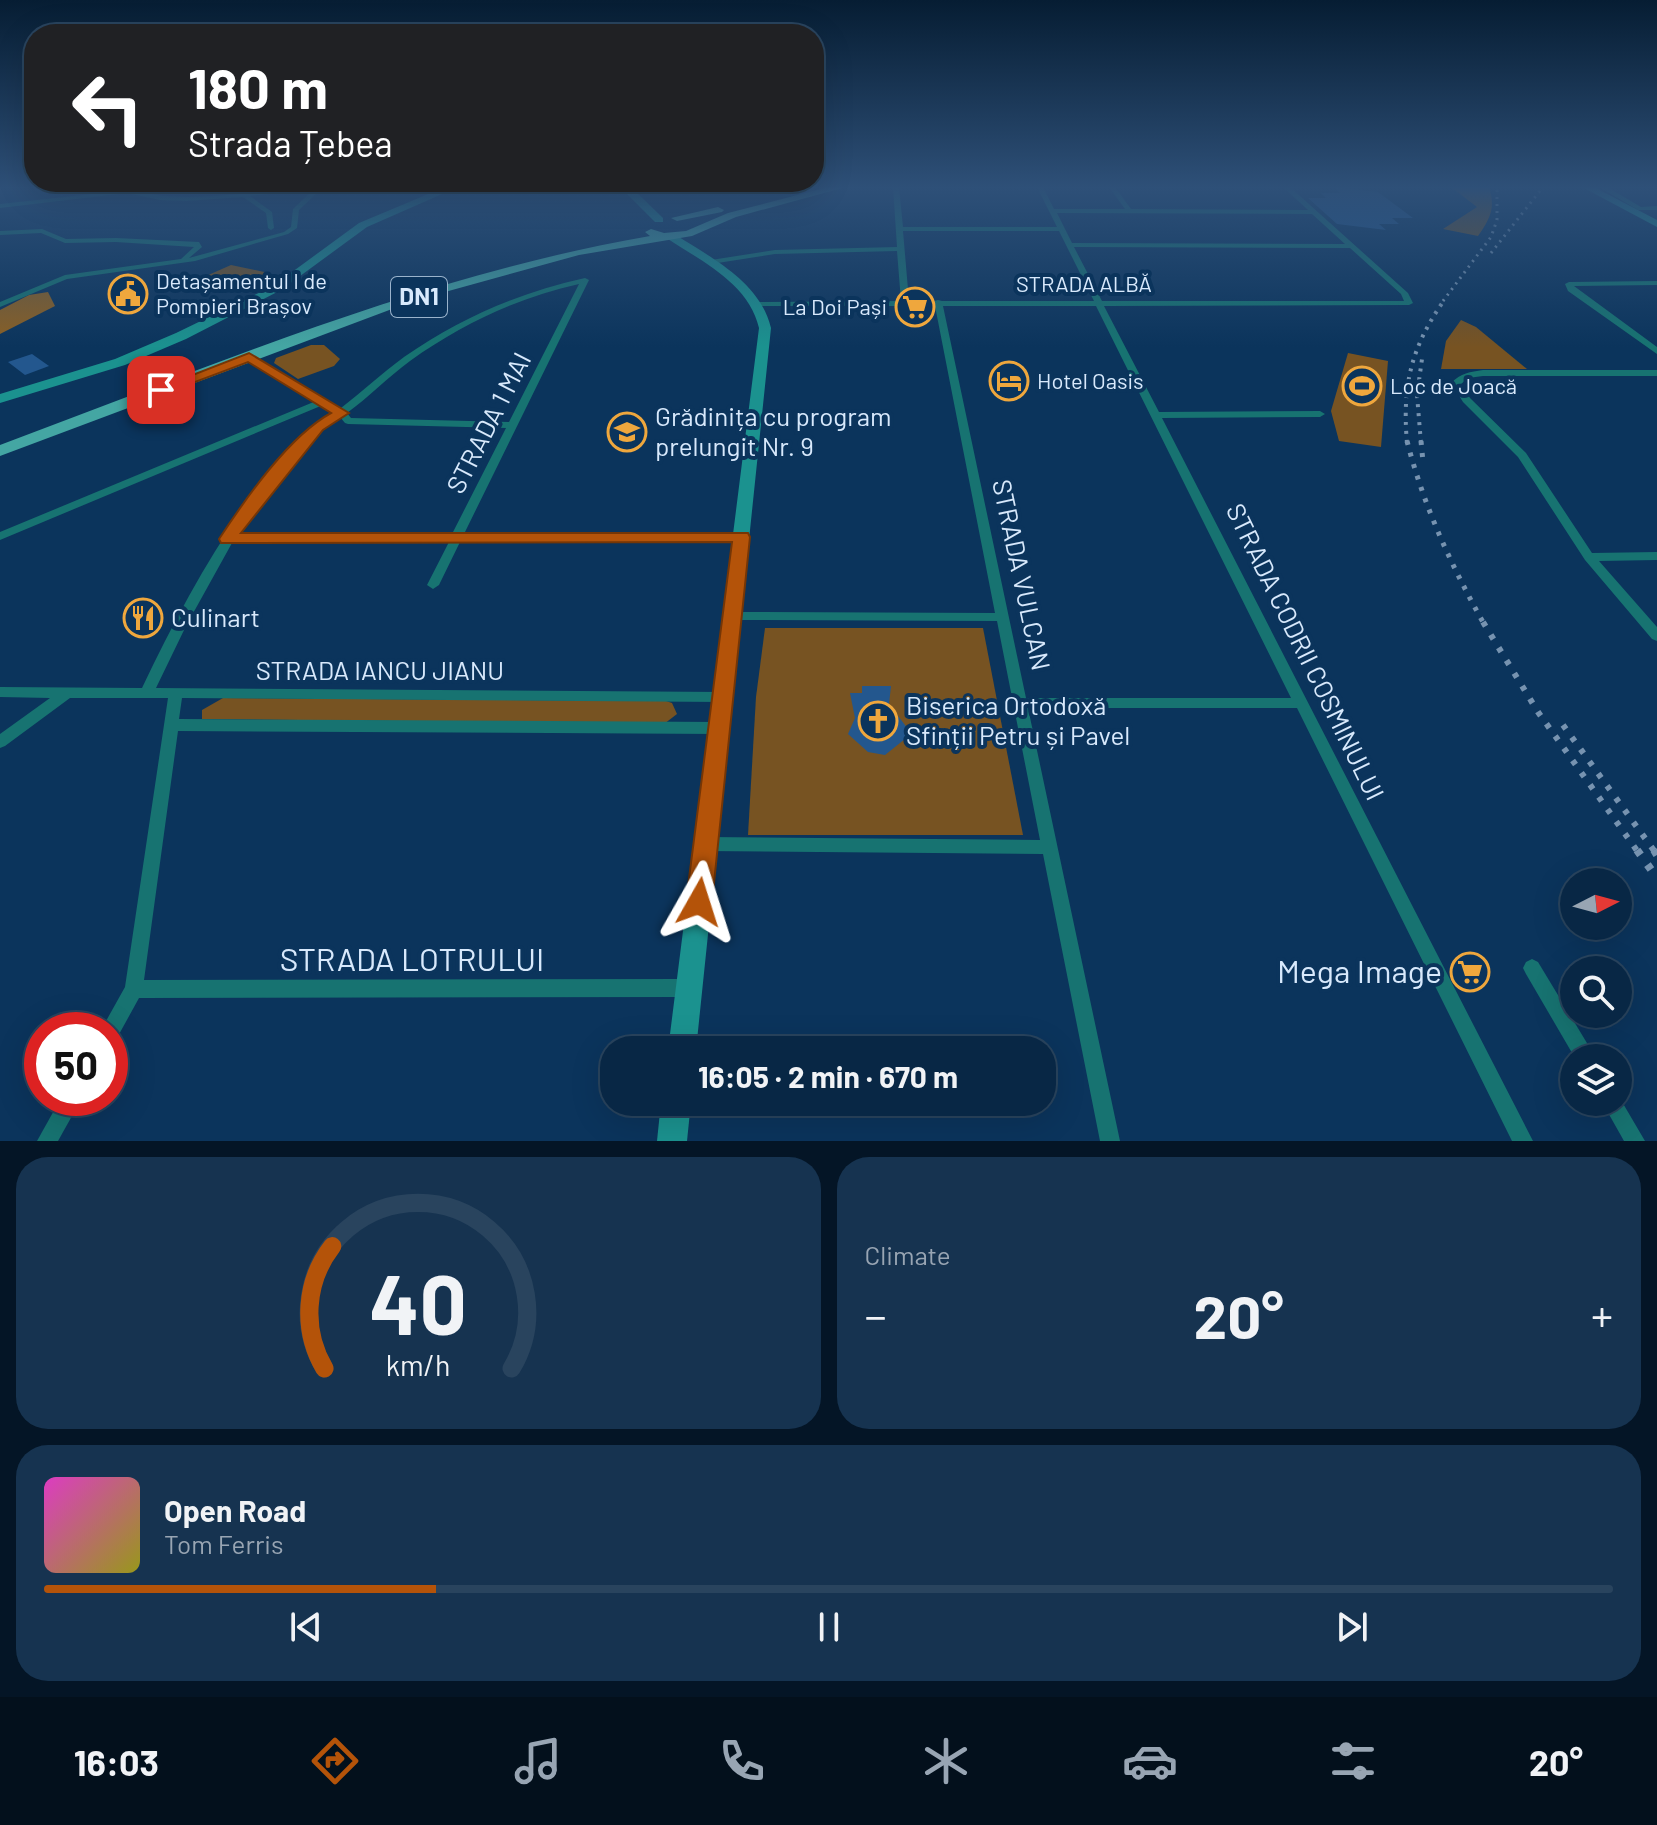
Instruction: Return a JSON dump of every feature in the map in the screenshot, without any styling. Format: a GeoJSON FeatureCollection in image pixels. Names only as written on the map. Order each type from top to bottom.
{"type":"FeatureCollection","features":[{"type":"Feature","properties":{"kind":"main road"},"geometry":{"type":"LineString","coordinates":[[0,399],[120,362],[181,336],[284,284],[343,240]]}},
{"type":"Feature","properties":{"kind":"main road","name":"DN1"},"geometry":{"type":"LineString","coordinates":[[0,451],[249,357],[438,291],[609,240]]}},
{"type":"Feature","properties":{"kind":"main road","name":"DN1"},"geometry":{"type":"LineString","coordinates":[[591,247],[643,240]]}},
{"type":"Feature","properties":{"kind":"main road"},"geometry":{"type":"LineString","coordinates":[[675,240],[699,252],[759,304],[765,328],[684,1036]]}},
{"type":"Feature","properties":{"kind":"main road"},"geometry":{"type":"LineString","coordinates":[[696,240],[699,252]]}},
{"type":"Feature","properties":{"kind":"main road"},"geometry":{"type":"LineString","coordinates":[[672,1141],[675,1116]]}},
{"type":"Feature","properties":{"kind":"street"},"geometry":{"type":"LineString","coordinates":[[63,240],[190,243],[198,247],[176,262]]}},
{"type":"Feature","properties":{"kind":"street"},"geometry":{"type":"LineString","coordinates":[[0,305],[65,277],[176,262],[254,240]]}},
{"type":"Feature","properties":{"kind":"street"},"geometry":{"type":"LineString","coordinates":[[902,240],[905,302]]}},
{"type":"Feature","properties":{"kind":"street","name":"STRADA CODRII COSMINULUI"},"geometry":{"type":"LineString","coordinates":[[1068,240],[1523,1141]]}},
{"type":"Feature","properties":{"kind":"street"},"geometry":{"type":"LineString","coordinates":[[1345,240],[1351,246]]}},
{"type":"Feature","properties":{"kind":"street"},"geometry":{"type":"LineString","coordinates":[[1070,245],[1351,246]]}},
{"type":"Feature","properties":{"kind":"street","name":"STRADA ALBĂ"},"geometry":{"type":"LineString","coordinates":[[759,304],[1409,303],[1404,293],[1351,246]]}},
{"type":"Feature","properties":{"kind":"street"},"geometry":{"type":"LineString","coordinates":[[711,262],[775,252],[902,249]]}},
{"type":"Feature","properties":{"kind":"street","name":"STRADA 1 MAI"},"geometry":{"type":"LineString","coordinates":[[342,413],[390,370],[473,316],[539,290],[585,280],[433,585]]}},
{"type":"Feature","properties":{"kind":"street"},"geometry":{"type":"LineString","coordinates":[[1657,283],[1577,283],[1568,286],[1657,351]]}},
{"type":"Feature","properties":{"kind":"street","name":"STRADA VULCAN"},"geometry":{"type":"LineString","coordinates":[[938,302],[1110,1141]]}},
{"type":"Feature","properties":{"kind":"street"},"geometry":{"type":"LineString","coordinates":[[249,357],[342,413],[348,421],[513,425]]}},
{"type":"Feature","properties":{"kind":"street"},"geometry":{"type":"LineString","coordinates":[[1657,373],[1483,373],[1465,376],[1456,383],[1466,400],[1522,455],[1589,557],[1657,636]]}},
{"type":"Feature","properties":{"kind":"street"},"geometry":{"type":"LineString","coordinates":[[0,536],[323,402]]}},
{"type":"Feature","properties":{"kind":"street"},"geometry":{"type":"LineString","coordinates":[[146,694],[228,539],[265,488],[318,427],[342,413]]}},
{"type":"Feature","properties":{"kind":"street"},"geometry":{"type":"LineString","coordinates":[[1158,415],[1320,414]]}},
{"type":"Feature","properties":{"kind":"street"},"geometry":{"type":"LineString","coordinates":[[228,539],[741,537]]}},
{"type":"Feature","properties":{"kind":"street"},"geometry":{"type":"LineString","coordinates":[[1589,557],[1657,556]]}},
{"type":"Feature","properties":{"kind":"street"},"geometry":{"type":"LineString","coordinates":[[732,616],[1003,617]]}},
{"type":"Feature","properties":{"kind":"street","name":"STRADA IANCU JIANU"},"geometry":{"type":"LineString","coordinates":[[0,692],[723,697]]}},
{"type":"Feature","properties":{"kind":"street"},"geometry":{"type":"LineString","coordinates":[[0,742],[66,693]]}},
{"type":"Feature","properties":{"kind":"street"},"geometry":{"type":"LineString","coordinates":[[121,1012],[134,989],[176,694]]}},
{"type":"Feature","properties":{"kind":"street"},"geometry":{"type":"LineString","coordinates":[[1022,703],[1300,703]]}},
{"type":"Feature","properties":{"kind":"street"},"geometry":{"type":"LineString","coordinates":[[173,725],[719,728]]}},
{"type":"Feature","properties":{"kind":"street"},"geometry":{"type":"LineString","coordinates":[[706,844],[1050,847]]}},
{"type":"Feature","properties":{"kind":"street"},"geometry":{"type":"LineString","coordinates":[[1532,968],[1578,1044]]}},
{"type":"Feature","properties":{"kind":"street","name":"STRADA LOTRULUI"},"geometry":{"type":"LineString","coordinates":[[134,989],[689,988]]}},
{"type":"Feature","properties":{"kind":"street"},"geometry":{"type":"LineString","coordinates":[[47,1141],[62,1116]]}},
{"type":"Feature","properties":{"kind":"street"},"geometry":{"type":"LineString","coordinates":[[1620,1116],[1635,1141]]}},
{"type":"Feature","properties":{"kind":"shaded area"},"geometry":{"type":"Polygon","coordinates":[[[231,265],[269,273],[236,288],[197,280],[231,265]]]}},
{"type":"Feature","properties":{"kind":"shaded area"},"geometry":{"type":"Polygon","coordinates":[[[48,292],[55,306],[0,334],[0,310],[29,295],[48,292]]]}},
{"type":"Feature","properties":{"kind":"shaded area"},"geometry":{"type":"Polygon","coordinates":[[[1461,320],[1476,327],[1527,369],[1441,369],[1446,341],[1461,320]]]}},
{"type":"Feature","properties":{"kind":"shaded area"},"geometry":{"type":"Polygon","coordinates":[[[311,345],[324,345],[340,359],[334,366],[298,379],[274,363],[276,358],[311,345]]]}},
{"type":"Feature","properties":{"kind":"shaded area","name":"Loc de Joacă"},"geometry":{"type":"Polygon","coordinates":[[[1348,353],[1388,361],[1381,447],[1339,441],[1331,411],[1348,353]]]}},
{"type":"Feature","properties":{"kind":"shaded area"},"geometry":{"type":"Polygon","coordinates":[[[765,628],[983,628],[1023,835],[748,835],[756,697],[765,628]]]}},
{"type":"Feature","properties":{"kind":"shaded area"},"geometry":{"type":"Polygon","coordinates":[[[223,698],[666,701],[672,703],[677,714],[664,724],[202,719],[202,710],[223,698]]]}},
{"type":"Feature","properties":{"kind":"building"},"geometry":{"type":"Polygon","coordinates":[[[32,354],[49,366],[25,375],[8,362],[32,354]]]}},
{"type":"Feature","properties":{"kind":"building","name":"Biserica Ortodoxă Sfinții Petru și Pavel"},"geometry":{"type":"Polygon","coordinates":[[[862,686],[891,686],[889,704],[908,729],[905,739],[885,755],[868,752],[848,734],[855,718],[850,693],[862,693],[862,686]]]}},
{"type":"Feature","properties":{"kind":"railway"},"geometry":{"type":"LineString","coordinates":[[1443,301],[1489,240]]}},
{"type":"Feature","properties":{"kind":"railway"},"geometry":{"type":"LineString","coordinates":[[1491,253],[1501,240]]}},
{"type":"Feature","properties":{"kind":"railway"},"geometry":{"type":"LineString","coordinates":[[1407,443],[1406,403],[1411,367],[1424,334],[1445,299]]}},
{"type":"Feature","properties":{"kind":"railway"},"geometry":{"type":"LineString","coordinates":[[1421,443],[1417,395],[1422,359]]}},
{"type":"Feature","properties":{"kind":"railway"},"geometry":{"type":"LineString","coordinates":[[1407,441],[1440,535],[1484,624]]}},
{"type":"Feature","properties":{"kind":"railway"},"geometry":{"type":"LineString","coordinates":[[1421,441],[1423,462]]}},
{"type":"Feature","properties":{"kind":"railway"},"geometry":{"type":"LineString","coordinates":[[1483,622],[1538,712],[1638,852]]}},
{"type":"Feature","properties":{"kind":"railway"},"geometry":{"type":"LineString","coordinates":[[1563,725],[1655,852]]}},
{"type":"Feature","properties":{"kind":"railway"},"geometry":{"type":"LineString","coordinates":[[1637,850],[1657,878]]}},
{"type":"Feature","properties":{"kind":"railway"},"geometry":{"type":"LineString","coordinates":[[1654,850],[1657,855]]}},
{"type":"Feature","properties":{"kind":"place","name":"Detașamentul I de Pompieri Brașov"},"geometry":{"type":"Point","coordinates":[128,294]}},
{"type":"Feature","properties":{"kind":"place","name":"La Doi Pași"},"geometry":{"type":"Point","coordinates":[915,307]}},
{"type":"Feature","properties":{"kind":"place","name":"Hotel Oasis"},"geometry":{"type":"Point","coordinates":[1009,381]}},
{"type":"Feature","properties":{"kind":"place","name":"Loc de Joacă"},"geometry":{"type":"Point","coordinates":[1362,386]}},
{"type":"Feature","properties":{"kind":"place","name":"Grădinița cu program prelungit Nr. 9"},"geometry":{"type":"Point","coordinates":[627,432]}},
{"type":"Feature","properties":{"kind":"place","name":"Culinart"},"geometry":{"type":"Point","coordinates":[143,618]}},
{"type":"Feature","properties":{"kind":"place","name":"Biserica Ortodoxă Sfinții Petru și Pavel"},"geometry":{"type":"Point","coordinates":[878,721]}},
{"type":"Feature","properties":{"kind":"place","name":"Mega Image"},"geometry":{"type":"Point","coordinates":[1470,972]}},
{"type":"Feature","properties":{"kind":"route"},"geometry":{"type":"LineString","coordinates":[[161,390],[249,357],[342,413],[318,427],[265,488],[228,539],[741,537],[699,902]]}}]}
